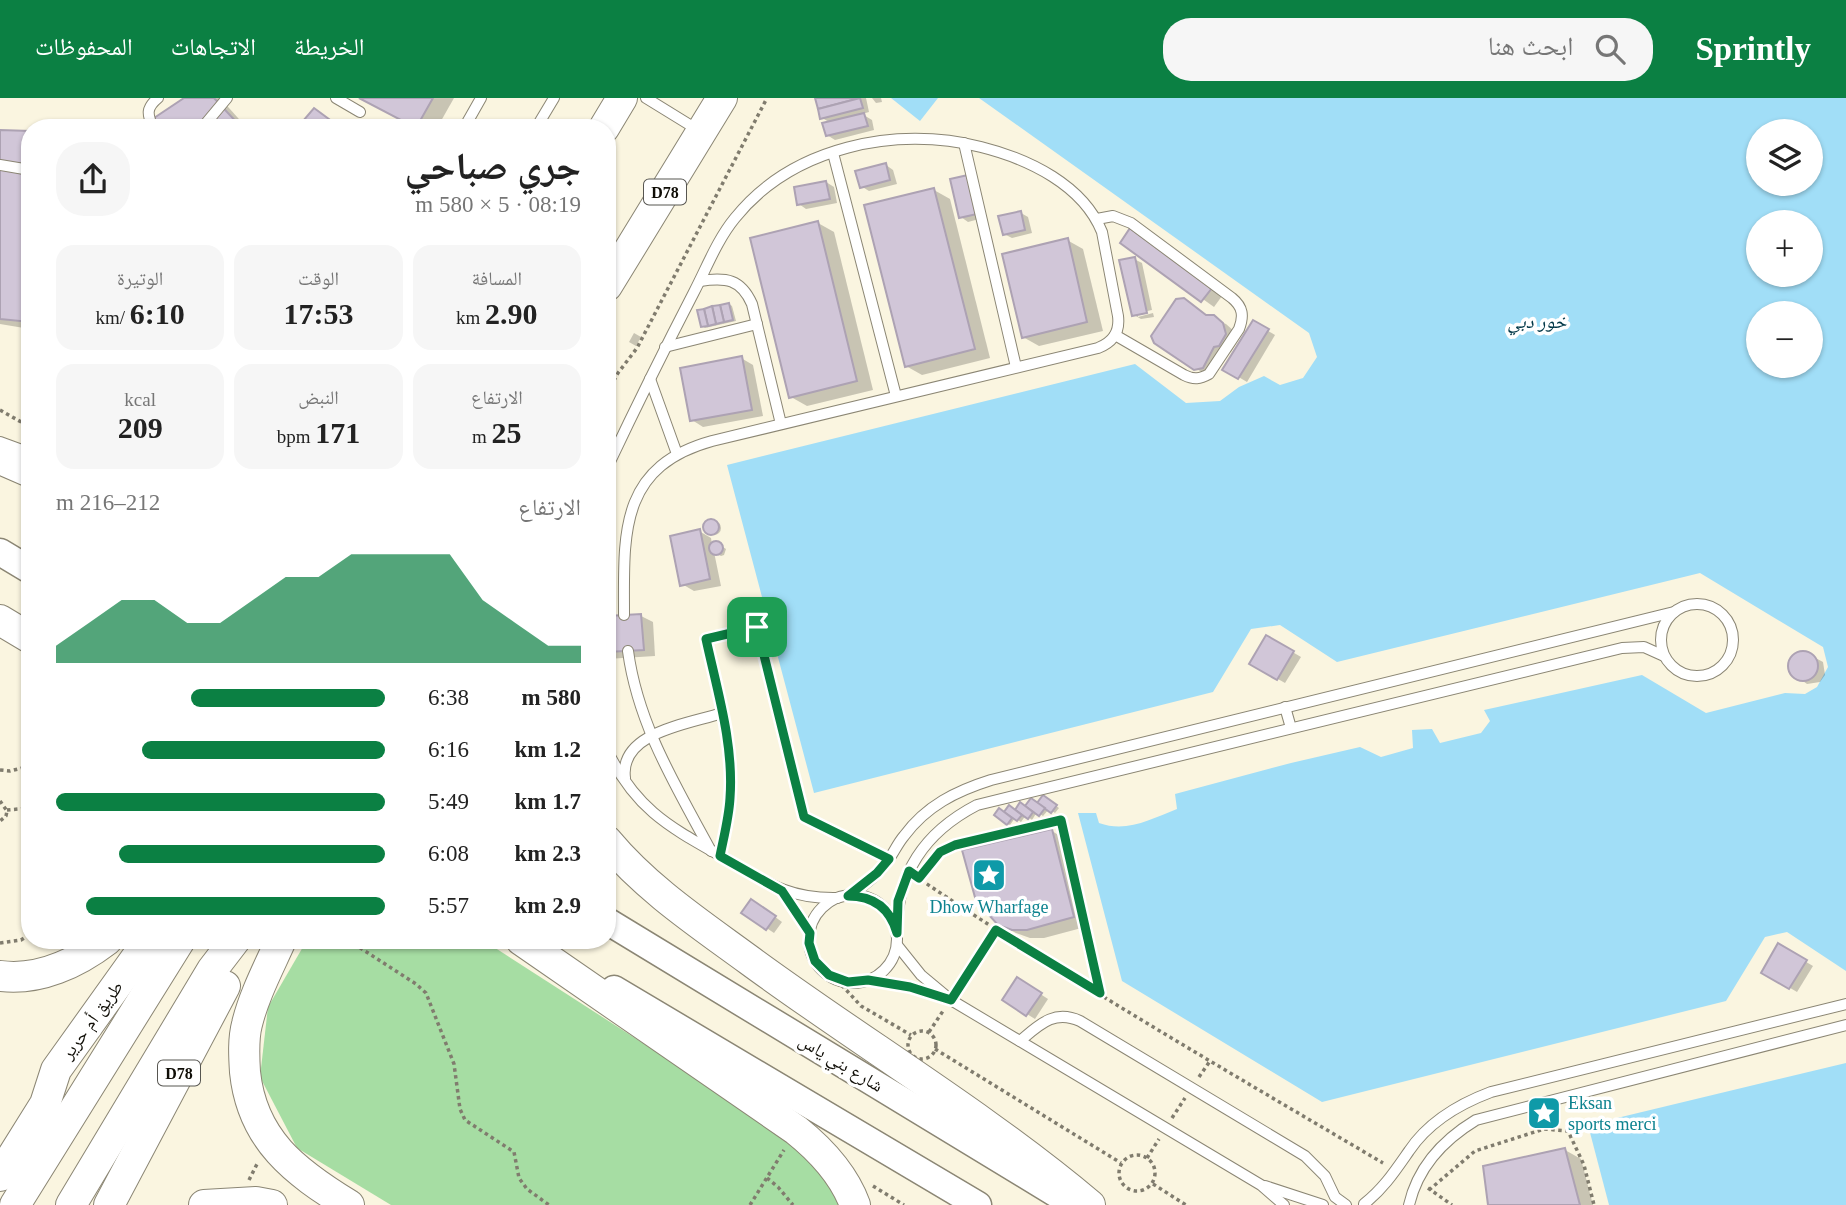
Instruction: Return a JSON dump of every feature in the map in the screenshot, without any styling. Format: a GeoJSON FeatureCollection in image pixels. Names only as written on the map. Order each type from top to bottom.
{"type":"FeatureCollection","features":[{"type":"Feature","properties":{"kind":"main road"},"geometry":{"type":"LineString","coordinates":[[609,119],[622,98]]}},
{"type":"Feature","properties":{"kind":"main road","name":"D78"},"geometry":{"type":"LineString","coordinates":[[616,271],[722,98]]}},
{"type":"Feature","properties":{"kind":"main road"},"geometry":{"type":"LineString","coordinates":[[0,459],[21,468]]}},
{"type":"Feature","properties":{"kind":"main road"},"geometry":{"type":"LineString","coordinates":[[0,552],[21,565]]}},
{"type":"Feature","properties":{"kind":"main road"},"geometry":{"type":"LineString","coordinates":[[0,620],[21,633]]}},
{"type":"Feature","properties":{"kind":"main road"},"geometry":{"type":"LineString","coordinates":[[616,850],[648,884],[679,908],[785,986],[1030,1156],[1090,1205]]}},
{"type":"Feature","properties":{"kind":"main road","name":"شارع بني ياس"},"geometry":{"type":"LineString","coordinates":[[616,926],[1074,1205]]}},
{"type":"Feature","properties":{"kind":"main road"},"geometry":{"type":"LineString","coordinates":[[0,976],[33,974],[62,968],[96,949]]}},
{"type":"Feature","properties":{"kind":"main road","name":"طريق أم حرير"},"geometry":{"type":"LineString","coordinates":[[0,1176],[45,1104],[56,1070],[143,949]]}},
{"type":"Feature","properties":{"kind":"main road"},"geometry":{"type":"LineString","coordinates":[[15,1205],[174,949]]}},
{"type":"Feature","properties":{"kind":"main road"},"geometry":{"type":"LineString","coordinates":[[71,1205],[212,970],[228,949]]}},
{"type":"Feature","properties":{"kind":"main road","name":"D78"},"geometry":{"type":"LineString","coordinates":[[109,1205],[243,949]]}},
{"type":"Feature","properties":{"kind":"main road"},"geometry":{"type":"LineString","coordinates":[[277,949],[255,998],[246,1027],[246,1086],[255,1115],[270,1143],[286,1161],[306,1177],[349,1205]]}},
{"type":"Feature","properties":{"kind":"main road"},"geometry":{"type":"LineString","coordinates":[[534,949],[796,1130],[818,1149],[845,1184],[855,1205]]}},
{"type":"Feature","properties":{"kind":"main road"},"geometry":{"type":"LineString","coordinates":[[546,949],[978,1205]]}},
{"type":"Feature","properties":{"kind":"main road"},"geometry":{"type":"LineString","coordinates":[[0,1137],[30,1094],[56,1070]]}},
{"type":"Feature","properties":{"kind":"main road"},"geometry":{"type":"LineString","coordinates":[[204,1205],[240,1202],[272,1205]]}},
{"type":"Feature","properties":{"kind":"lane"},"geometry":{"type":"LineString","coordinates":[[150,119],[147,112],[149,106],[158,98]]}},
{"type":"Feature","properties":{"kind":"lane"},"geometry":{"type":"LineString","coordinates":[[210,119],[227,98]]}},
{"type":"Feature","properties":{"kind":"lane"},"geometry":{"type":"LineString","coordinates":[[336,98],[360,112]]}},
{"type":"Feature","properties":{"kind":"lane"},"geometry":{"type":"LineString","coordinates":[[469,119],[481,98]]}},
{"type":"Feature","properties":{"kind":"lane"},"geometry":{"type":"LineString","coordinates":[[541,119],[554,98]]}},
{"type":"Feature","properties":{"kind":"lane"},"geometry":{"type":"LineString","coordinates":[[646,98],[701,132]]}},
{"type":"Feature","properties":{"kind":"lane"},"geometry":{"type":"LineString","coordinates":[[616,449],[721,238],[751,200],[789,171],[833,153],[865,144],[898,139],[964,143],[1011,156],[1046,174],[1086,202],[1097,219],[1102,232],[1119,323],[1111,341],[1098,348],[703,443],[677,454],[656,469],[640,489],[629,513],[625,538],[624,615]]}},
{"type":"Feature","properties":{"kind":"lane"},"geometry":{"type":"LineString","coordinates":[[964,143],[1016,367]]}},
{"type":"Feature","properties":{"kind":"lane"},"geometry":{"type":"LineString","coordinates":[[833,153],[896,396]]}},
{"type":"Feature","properties":{"kind":"lane"},"geometry":{"type":"LineString","coordinates":[[0,165],[21,168]]}},
{"type":"Feature","properties":{"kind":"lane"},"geometry":{"type":"LineString","coordinates":[[1097,219],[1114,216],[1131,223],[1232,298],[1242,312],[1239,329],[1209,374],[1201,378],[1192,379],[1115,335]]}},
{"type":"Feature","properties":{"kind":"lane"},"geometry":{"type":"LineString","coordinates":[[700,281],[727,279],[738,284],[747,293],[781,424]]}},
{"type":"Feature","properties":{"kind":"lane"},"geometry":{"type":"LineString","coordinates":[[665,347],[757,324]]}},
{"type":"Feature","properties":{"kind":"lane"},"geometry":{"type":"LineString","coordinates":[[649,379],[677,454]]}},
{"type":"Feature","properties":{"kind":"lane"},"geometry":{"type":"LineString","coordinates":[[0,442],[21,450]]}},
{"type":"Feature","properties":{"kind":"lane"},"geometry":{"type":"LineString","coordinates":[[1664,656],[1644,647],[1622,648],[976,805],[955,816],[936,831],[920,850],[898,901],[897,939],[890,962],[884,970],[858,983],[837,980],[821,969],[815,961],[809,943],[810,933],[819,912],[877,873],[903,836],[921,817],[942,800],[965,788],[1674,612],[1684,606],[1696,604],[1719,611],[1732,630],[1734,642],[1731,654],[1715,672],[1692,677],[1670,666],[1664,656],[1661,632],[1674,612]]}},
{"type":"Feature","properties":{"kind":"lane"},"geometry":{"type":"LineString","coordinates":[[706,639],[722,713],[730,769],[727,825],[715,853]]}},
{"type":"Feature","properties":{"kind":"lane"},"geometry":{"type":"LineString","coordinates":[[628,651],[636,694],[651,736],[715,853]]}},
{"type":"Feature","properties":{"kind":"lane"},"geometry":{"type":"LineString","coordinates":[[1285,707],[1291,728]]}},
{"type":"Feature","properties":{"kind":"lane"},"geometry":{"type":"LineString","coordinates":[[626,781],[624,768],[628,755],[637,744],[651,736],[722,713]]}},
{"type":"Feature","properties":{"kind":"lane"},"geometry":{"type":"LineString","coordinates":[[616,765],[654,815],[672,829],[782,891],[809,898],[870,899],[880,904],[894,922],[897,939],[921,975],[951,1000],[1261,1185],[1284,1205]]}},
{"type":"Feature","properties":{"kind":"lane"},"geometry":{"type":"LineString","coordinates":[[782,891],[810,933]]}},
{"type":"Feature","properties":{"kind":"lane"},"geometry":{"type":"LineString","coordinates":[[868,980],[910,987],[951,1000]]}},
{"type":"Feature","properties":{"kind":"lane"},"geometry":{"type":"LineString","coordinates":[[1356,1205],[1367,1205],[1397,1171],[1410,1149],[1436,1122],[1468,1101],[1491,1091],[1846,1004]]}},
{"type":"Feature","properties":{"kind":"lane"},"geometry":{"type":"LineString","coordinates":[[1799,1016],[1803,1035]]}},
{"type":"Feature","properties":{"kind":"lane"},"geometry":{"type":"LineString","coordinates":[[1020,1041],[1047,1019],[1072,1017],[1305,1156],[1325,1176],[1335,1196],[1346,1205]]}},
{"type":"Feature","properties":{"kind":"lane"},"geometry":{"type":"LineString","coordinates":[[1409,1205],[1427,1162],[1457,1131],[1476,1120],[1846,1025]]}},
{"type":"Feature","properties":{"kind":"lane"},"geometry":{"type":"LineString","coordinates":[[1261,1185],[1323,1205]]}},
{"type":"Feature","properties":{"kind":"path"},"geometry":{"type":"LineString","coordinates":[[616,379],[643,337],[767,98]]}},
{"type":"Feature","properties":{"kind":"path"},"geometry":{"type":"LineString","coordinates":[[0,410],[21,422]]}},
{"type":"Feature","properties":{"kind":"path"},"geometry":{"type":"LineString","coordinates":[[706,639],[757,627],[804,817],[889,859]]}},
{"type":"Feature","properties":{"kind":"path"},"geometry":{"type":"LineString","coordinates":[[0,770],[21,768]]}},
{"type":"Feature","properties":{"kind":"path"},"geometry":{"type":"LineString","coordinates":[[0,801],[7,810],[6,816],[0,821]]}},
{"type":"Feature","properties":{"kind":"path"},"geometry":{"type":"LineString","coordinates":[[7,810],[21,809]]}},
{"type":"Feature","properties":{"kind":"path"},"geometry":{"type":"LineString","coordinates":[[940,852],[955,845],[1061,820],[1100,993]]}},
{"type":"Feature","properties":{"kind":"path"},"geometry":{"type":"LineString","coordinates":[[909,871],[996,930],[1397,1171]]}},
{"type":"Feature","properties":{"kind":"path"},"geometry":{"type":"LineString","coordinates":[[929,1032],[996,930]]}},
{"type":"Feature","properties":{"kind":"path"},"geometry":{"type":"LineString","coordinates":[[0,943],[21,940]]}},
{"type":"Feature","properties":{"kind":"path"},"geometry":{"type":"LineString","coordinates":[[362,949],[426,993],[454,1064],[460,1109],[465,1120],[514,1152],[519,1178],[527,1189],[549,1205]]}},
{"type":"Feature","properties":{"kind":"path"},"geometry":{"type":"LineString","coordinates":[[837,980],[861,1006],[911,1035]]}},
{"type":"Feature","properties":{"kind":"path"},"geometry":{"type":"LineString","coordinates":[[936,1049],[927,1058],[914,1058],[907,1047],[911,1035],[916,1031],[929,1032],[934,1036],[936,1049],[1121,1163]]}},
{"type":"Feature","properties":{"kind":"path"},"geometry":{"type":"LineString","coordinates":[[1147,1158],[1210,1061]]}},
{"type":"Feature","properties":{"kind":"path"},"geometry":{"type":"LineString","coordinates":[[1429,1190],[1475,1150],[1544,1129],[1568,1131],[1584,1165],[1594,1205]]}},
{"type":"Feature","properties":{"kind":"path"},"geometry":{"type":"LineString","coordinates":[[750,1205],[796,1130]]}},
{"type":"Feature","properties":{"kind":"path"},"geometry":{"type":"LineString","coordinates":[[240,1202],[270,1143]]}},
{"type":"Feature","properties":{"kind":"path"},"geometry":{"type":"LineString","coordinates":[[1133,1155],[1147,1158],[1155,1169],[1152,1183],[1140,1191],[1126,1188],[1118,1177],[1121,1163],[1133,1155]]}},
{"type":"Feature","properties":{"kind":"path"},"geometry":{"type":"LineString","coordinates":[[767,1178],[793,1205]]}},
{"type":"Feature","properties":{"kind":"path"},"geometry":{"type":"LineString","coordinates":[[1418,1182],[1452,1205]]}},
{"type":"Feature","properties":{"kind":"path"},"geometry":{"type":"LineString","coordinates":[[1152,1183],[1186,1205]]}},
{"type":"Feature","properties":{"kind":"green space"},"geometry":{"type":"Polygon","coordinates":[[[302,949],[497,949],[824,1160],[852,1205],[391,1205],[297,1148],[260,1077],[268,1007],[302,949]]]}},
{"type":"Feature","properties":{"kind":"water"},"geometry":{"type":"Polygon","coordinates":[[[891,98],[938,98],[920,121],[891,98]]]}},
{"type":"Feature","properties":{"kind":"water","name":"خور دبي"},"geometry":{"type":"Polygon","coordinates":[[[979,98],[1846,98],[1846,971],[1787,932],[1765,937],[1726,1001],[1322,1102],[1122,981],[1078,813],[1096,813],[1099,823],[1109,826],[1139,824],[1177,809],[1175,794],[1360,747],[1381,757],[1413,748],[1412,730],[1432,729],[1440,743],[1481,733],[1490,721],[1484,710],[1642,675],[1706,713],[1785,693],[1805,694],[1817,687],[1828,667],[1823,647],[1700,573],[1337,662],[1280,625],[1251,629],[1213,692],[814,793],[727,465],[1135,364],[1186,403],[1220,401],[1239,387],[1264,376],[1280,385],[1303,378],[1317,357],[1309,333],[979,98]]]}},
{"type":"Feature","properties":{"kind":"water"},"geometry":{"type":"Polygon","coordinates":[[[1846,1063],[1846,1205],[1609,1205],[1588,1125],[1846,1063]]]}},
{"type":"Feature","properties":{"kind":"building"},"geometry":{"type":"Polygon","coordinates":[[[184,98],[214,98],[234,119],[152,119],[184,98]]]}},
{"type":"Feature","properties":{"kind":"building"},"geometry":{"type":"Polygon","coordinates":[[[359,98],[433,98],[421,119],[399,119],[359,98]]]}},
{"type":"Feature","properties":{"kind":"building"},"geometry":{"type":"Polygon","coordinates":[[[815,98],[860,98],[818,109],[815,98]]]}},
{"type":"Feature","properties":{"kind":"building"},"geometry":{"type":"Polygon","coordinates":[[[860,98],[863,108],[820,119],[818,109],[860,98]]]}},
{"type":"Feature","properties":{"kind":"building"},"geometry":{"type":"Polygon","coordinates":[[[314,108],[329,119],[305,119],[314,108]]]}},
{"type":"Feature","properties":{"kind":"building"},"geometry":{"type":"Polygon","coordinates":[[[864,113],[868,126],[826,136],[822,123],[864,113]]]}},
{"type":"Feature","properties":{"kind":"building"},"geometry":{"type":"Polygon","coordinates":[[[0,130],[21,131],[21,321],[0,319],[0,130]]]}},
{"type":"Feature","properties":{"kind":"building"},"geometry":{"type":"Polygon","coordinates":[[[886,163],[890,180],[860,188],[855,171],[886,163]]]}},
{"type":"Feature","properties":{"kind":"building"},"geometry":{"type":"Polygon","coordinates":[[[968,175],[977,214],[959,218],[950,179],[968,175]]]}},
{"type":"Feature","properties":{"kind":"building"},"geometry":{"type":"Polygon","coordinates":[[[826,181],[830,199],[797,205],[794,187],[826,181]]]}},
{"type":"Feature","properties":{"kind":"building"},"geometry":{"type":"Polygon","coordinates":[[[934,188],[975,349],[905,367],[864,205],[934,188]]]}},
{"type":"Feature","properties":{"kind":"building"},"geometry":{"type":"Polygon","coordinates":[[[1021,211],[1025,230],[1003,235],[998,216],[1021,211]]]}},
{"type":"Feature","properties":{"kind":"building"},"geometry":{"type":"Polygon","coordinates":[[[818,221],[857,381],[789,398],[750,238],[818,221]]]}},
{"type":"Feature","properties":{"kind":"building"},"geometry":{"type":"Polygon","coordinates":[[[1130,228],[1212,288],[1201,302],[1120,243],[1130,228]]]}},
{"type":"Feature","properties":{"kind":"building"},"geometry":{"type":"Polygon","coordinates":[[[1068,238],[1087,322],[1022,338],[1002,254],[1068,238]]]}},
{"type":"Feature","properties":{"kind":"building"},"geometry":{"type":"Polygon","coordinates":[[[1135,257],[1147,313],[1132,316],[1119,260],[1135,257]]]}},
{"type":"Feature","properties":{"kind":"building"},"geometry":{"type":"Polygon","coordinates":[[[1184,298],[1206,315],[1214,315],[1223,323],[1226,334],[1219,346],[1214,347],[1203,368],[1194,370],[1154,343],[1151,336],[1176,299],[1184,298]]]}},
{"type":"Feature","properties":{"kind":"building"},"geometry":{"type":"Polygon","coordinates":[[[729,303],[733,320],[724,322],[720,305],[729,303]]]}},
{"type":"Feature","properties":{"kind":"building"},"geometry":{"type":"Polygon","coordinates":[[[720,305],[724,322],[716,324],[712,306],[720,305]]]}},
{"type":"Feature","properties":{"kind":"building"},"geometry":{"type":"Polygon","coordinates":[[[712,306],[716,324],[708,326],[704,309],[712,306]]]}},
{"type":"Feature","properties":{"kind":"building"},"geometry":{"type":"Polygon","coordinates":[[[704,309],[708,326],[701,327],[697,310],[704,309]]]}},
{"type":"Feature","properties":{"kind":"building"},"geometry":{"type":"Polygon","coordinates":[[[1253,320],[1269,329],[1238,379],[1222,370],[1253,320]]]}},
{"type":"Feature","properties":{"kind":"building"},"geometry":{"type":"Polygon","coordinates":[[[742,356],[752,410],[690,421],[680,368],[742,356]]]}},
{"type":"Feature","properties":{"kind":"building"},"geometry":{"type":"Polygon","coordinates":[[[711,519],[717,521],[717,533],[711,535],[705,533],[703,527],[705,521],[711,519]]]}},
{"type":"Feature","properties":{"kind":"building"},"geometry":{"type":"Polygon","coordinates":[[[700,529],[710,579],[680,586],[670,536],[700,529]]]}},
{"type":"Feature","properties":{"kind":"building"},"geometry":{"type":"Polygon","coordinates":[[[713,541],[719,541],[723,548],[719,555],[713,555],[709,551],[709,545],[713,541]]]}},
{"type":"Feature","properties":{"kind":"building"},"geometry":{"type":"Polygon","coordinates":[[[641,614],[644,650],[616,652],[616,615],[641,614]]]}},
{"type":"Feature","properties":{"kind":"building"},"geometry":{"type":"Polygon","coordinates":[[[1266,635],[1294,651],[1277,680],[1249,664],[1266,635]]]}},
{"type":"Feature","properties":{"kind":"building"},"geometry":{"type":"Polygon","coordinates":[[[1803,651],[1814,655],[1818,666],[1814,677],[1803,681],[1792,677],[1788,666],[1792,655],[1803,651]]]}},
{"type":"Feature","properties":{"kind":"building"},"geometry":{"type":"Polygon","coordinates":[[[1043,795],[1057,805],[1051,813],[1037,803],[1043,795]]]}},
{"type":"Feature","properties":{"kind":"building"},"geometry":{"type":"Polygon","coordinates":[[[1031,798],[1045,808],[1039,816],[1025,806],[1031,798]]]}},
{"type":"Feature","properties":{"kind":"building"},"geometry":{"type":"Polygon","coordinates":[[[1020,802],[1033,812],[1028,819],[1015,810],[1020,802]]]}},
{"type":"Feature","properties":{"kind":"building"},"geometry":{"type":"Polygon","coordinates":[[[1009,805],[1022,815],[1017,821],[1004,812],[1009,805]]]}},
{"type":"Feature","properties":{"kind":"building"},"geometry":{"type":"Polygon","coordinates":[[[999,808],[1012,818],[1007,825],[994,815],[999,808]]]}},
{"type":"Feature","properties":{"kind":"building"},"geometry":{"type":"Polygon","coordinates":[[[1052,829],[1074,917],[1027,930],[1012,930],[998,925],[976,901],[962,850],[1052,829]]]}},
{"type":"Feature","properties":{"kind":"building"},"geometry":{"type":"Polygon","coordinates":[[[751,899],[776,916],[766,930],[741,913],[751,899]]]}},
{"type":"Feature","properties":{"kind":"building"},"geometry":{"type":"Polygon","coordinates":[[[1778,943],[1807,960],[1789,989],[1761,973],[1778,943]]]}},
{"type":"Feature","properties":{"kind":"building"},"geometry":{"type":"Polygon","coordinates":[[[1017,977],[1042,993],[1026,1016],[1002,1000],[1017,977]]]}},
{"type":"Feature","properties":{"kind":"building"},"geometry":{"type":"Polygon","coordinates":[[[1565,1148],[1580,1205],[1488,1205],[1483,1166],[1565,1148]]]}},
{"type":"Feature","properties":{"kind":"place","name":"Dhow Wharfage"},"geometry":{"type":"Point","coordinates":[989,875]}},
{"type":"Feature","properties":{"kind":"place","name":"Eksan sports merci"},"geometry":{"type":"Point","coordinates":[1544,1113]}},
{"type":"Feature","properties":{"kind":"route"},"geometry":{"type":"LineString","coordinates":[[757,627],[804,817],[889,859],[864,886],[848,896],[859,896],[880,904],[894,922],[897,933],[898,901],[909,871],[919,878],[940,852],[955,845],[1061,820],[1100,993],[996,930],[951,1000],[889,983],[837,980],[821,969],[811,952],[810,933],[782,891],[720,856],[727,825],[730,769],[727,741],[706,639],[757,627]]}}]}
